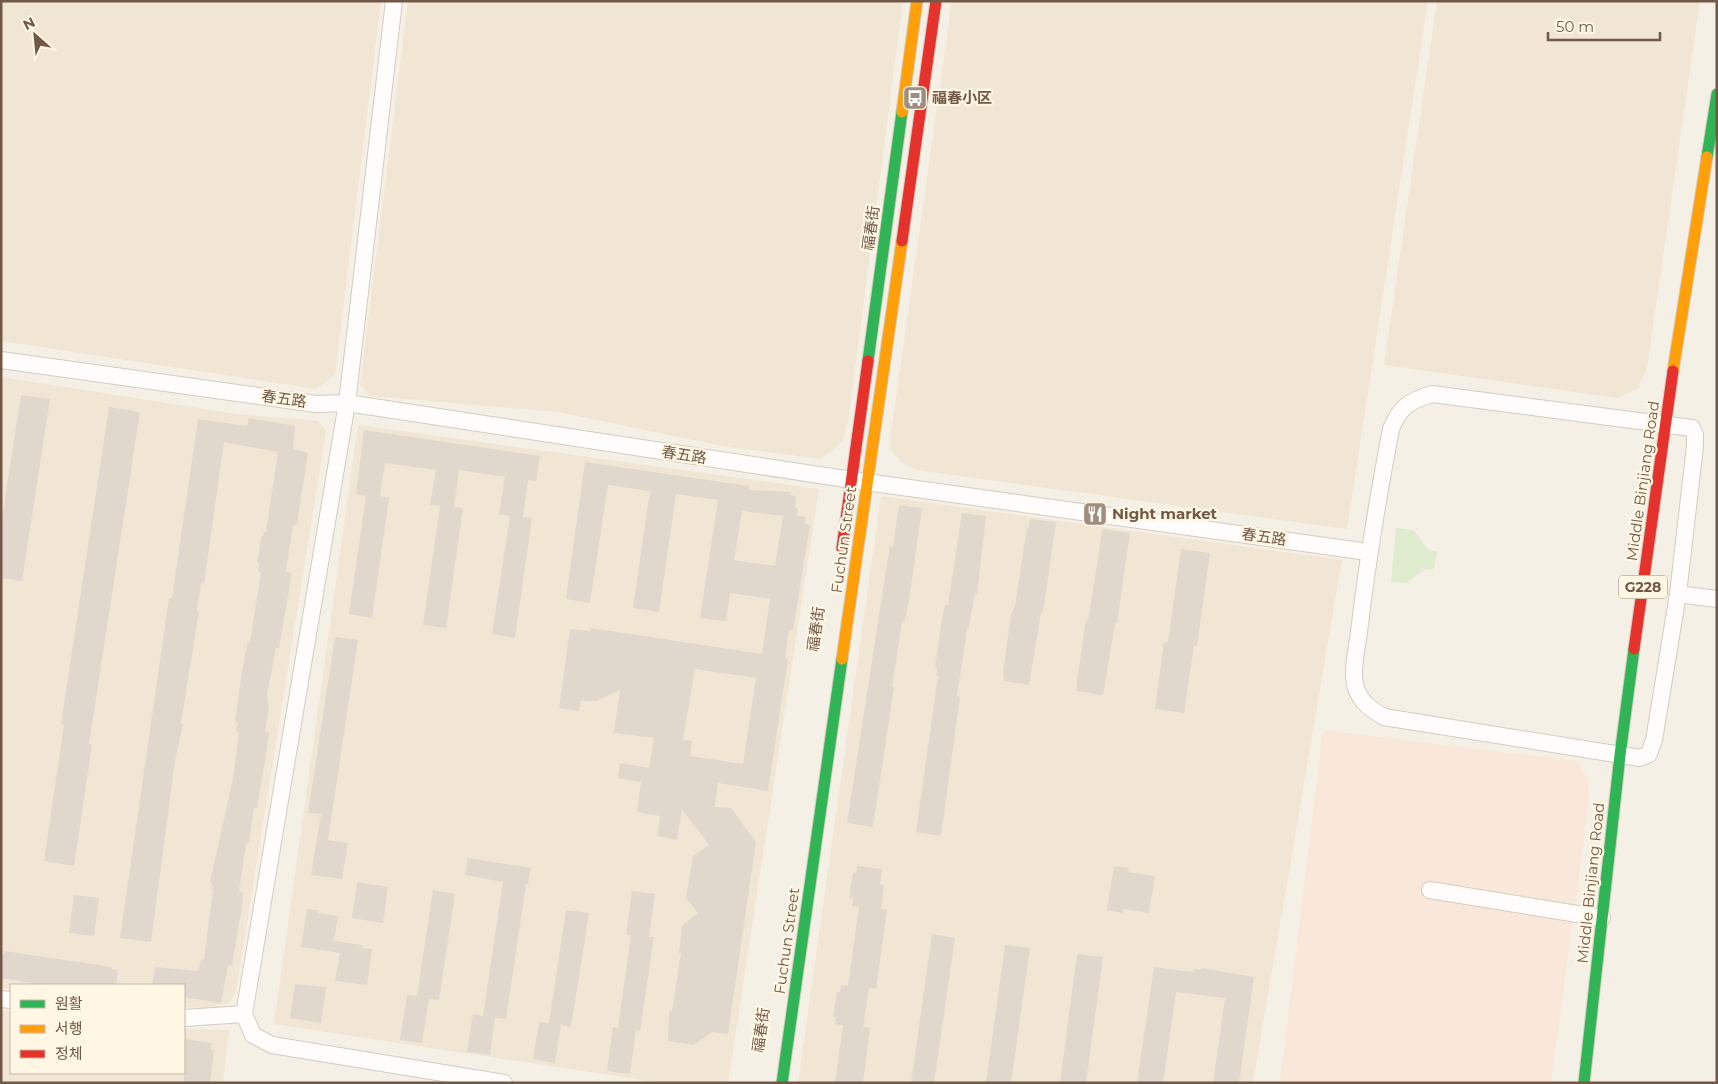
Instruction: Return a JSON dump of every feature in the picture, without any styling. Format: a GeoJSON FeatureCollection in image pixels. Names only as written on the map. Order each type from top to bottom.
{"type":"FeatureCollection","features":[{"type":"Feature","properties":{"kind":"main road","name":"福春街"},"geometry":{"type":"LineString","coordinates":[[841,559],[859,482],[917,1]]}},
{"type":"Feature","properties":{"kind":"main road","name":"Fuchun Street"},"geometry":{"type":"LineString","coordinates":[[782,1083],[859,482],[936,1]]}},
{"type":"Feature","properties":{"kind":"main road","name":"Middle Binjiang Road"},"geometry":{"type":"LineString","coordinates":[[1584,1083],[1620,755],[1666,424],[1717,94]]}},
{"type":"Feature","properties":{"kind":"street"},"geometry":{"type":"LineString","coordinates":[[394,1],[347,403],[244,1014],[253,1035],[272,1045],[504,1083]]}},
{"type":"Feature","properties":{"kind":"street","name":"春五路"},"geometry":{"type":"LineString","coordinates":[[1,360],[316,404],[347,403],[859,482],[1368,552]]}},
{"type":"Feature","properties":{"kind":"street"},"geometry":{"type":"LineString","coordinates":[[1432,394],[1666,424],[1692,428],[1695,435],[1695,446],[1678,594],[1654,740],[1648,754],[1640,758],[1620,755],[1384,717],[1371,710],[1356,687],[1355,667],[1368,552],[1391,429],[1398,413],[1414,400],[1432,394]]}},
{"type":"Feature","properties":{"kind":"street"},"geometry":{"type":"LineString","coordinates":[[1678,594],[1717,599]]}},
{"type":"Feature","properties":{"kind":"street"},"geometry":{"type":"LineString","coordinates":[[1430,890],[1602,918]]}},
{"type":"Feature","properties":{"kind":"street"},"geometry":{"type":"LineString","coordinates":[[185,1018],[244,1014]]}},
{"type":"Feature","properties":{"kind":"shaded area"},"geometry":{"type":"Polygon","coordinates":[[[1,1],[381,1],[335,375],[316,389],[1,341],[1,1]]]}},
{"type":"Feature","properties":{"kind":"shaded area"},"geometry":{"type":"Polygon","coordinates":[[[408,1],[903,1],[848,423],[842,442],[821,459],[722,446],[558,412],[371,396],[360,385],[408,1]]]}},
{"type":"Feature","properties":{"kind":"shaded area"},"geometry":{"type":"Polygon","coordinates":[[[952,1],[1428,1],[1347,529],[916,470],[901,462],[889,447],[952,1]]]}},
{"type":"Feature","properties":{"kind":"shaded area"},"geometry":{"type":"Polygon","coordinates":[[[1437,1],[1700,1],[1647,368],[1638,388],[1617,398],[1384,365],[1437,1]]]}},
{"type":"Feature","properties":{"kind":"shaded area"},"geometry":{"type":"Polygon","coordinates":[[[1,377],[237,414],[318,421],[326,431],[236,992],[229,1003],[204,1008],[185,1007],[185,984],[10,984],[10,989],[1,988],[1,377]]]}},
{"type":"Feature","properties":{"kind":"shaded area"},"geometry":{"type":"Polygon","coordinates":[[[358,425],[819,489],[728,1083],[662,1083],[274,1024],[358,425]]]}},
{"type":"Feature","properties":{"kind":"shaded area"},"geometry":{"type":"Polygon","coordinates":[[[881,496],[1342,560],[1253,1083],[798,1083],[881,496]]]}},
{"type":"Feature","properties":{"kind":"shaded area"},"geometry":{"type":"Polygon","coordinates":[[[1323,730],[1578,761],[1589,782],[1588,807],[1551,1083],[1280,1083],[1323,730]]]}},
{"type":"Feature","properties":{"kind":"shaded area"},"geometry":{"type":"Polygon","coordinates":[[[1,1010],[10,1011],[10,1074],[185,1074],[185,1029],[229,1030],[223,1083],[1,1083],[1,1010]]]}},
{"type":"Feature","properties":{"kind":"green space"},"geometry":{"type":"Polygon","coordinates":[[[1396,528],[1414,530],[1428,550],[1437,551],[1434,570],[1425,569],[1406,583],[1391,582],[1396,528]]]}},
{"type":"Feature","properties":{"kind":"building"},"geometry":{"type":"Polygon","coordinates":[[[21,395],[50,399],[22,581],[1,578],[1,524],[21,395]]]}},
{"type":"Feature","properties":{"kind":"building"},"geometry":{"type":"Polygon","coordinates":[[[109,407],[140,412],[89,744],[92,745],[74,866],[44,861],[64,725],[61,724],[109,407]]]}},
{"type":"Feature","properties":{"kind":"building"},"geometry":{"type":"Polygon","coordinates":[[[249,418],[295,426],[293,449],[308,453],[297,524],[293,526],[289,550],[286,572],[291,573],[289,590],[279,648],[276,648],[267,695],[269,709],[265,732],[269,733],[267,749],[257,808],[254,808],[249,842],[246,844],[239,891],[243,893],[242,907],[232,965],[228,966],[221,1003],[185,997],[185,984],[152,984],[155,967],[198,971],[201,959],[204,960],[213,890],[211,890],[212,882],[210,882],[233,779],[239,732],[236,731],[238,722],[235,722],[242,672],[248,641],[250,642],[261,572],[258,572],[259,563],[257,562],[261,540],[264,532],[266,532],[278,452],[224,442],[204,584],[201,583],[197,611],[199,611],[181,723],[183,724],[175,761],[151,942],[120,938],[169,598],[172,598],[198,419],[247,426],[249,418]]]}},
{"type":"Feature","properties":{"kind":"building"},"geometry":{"type":"Polygon","coordinates":[[[364,430],[540,456],[536,481],[528,480],[523,517],[532,518],[515,638],[492,634],[510,516],[499,514],[505,477],[459,470],[454,507],[463,508],[446,628],[423,625],[440,506],[430,505],[436,470],[385,463],[380,496],[389,498],[372,618],[349,614],[366,496],[356,494],[364,430]]]}},
{"type":"Feature","properties":{"kind":"building"},"geometry":{"type":"Polygon","coordinates":[[[585,462],[749,486],[749,490],[791,492],[790,495],[796,496],[795,508],[798,508],[797,516],[806,517],[805,524],[810,525],[793,630],[789,630],[785,658],[788,659],[768,791],[718,783],[715,807],[731,808],[756,842],[728,1034],[712,1032],[694,1045],[668,1041],[669,1012],[672,1010],[681,953],[679,953],[682,926],[698,913],[686,898],[693,856],[709,845],[682,809],[677,840],[657,836],[660,816],[637,812],[641,782],[618,778],[620,763],[649,768],[654,738],[614,733],[620,690],[596,701],[581,701],[579,711],[559,708],[570,629],[591,631],[591,628],[762,654],[770,599],[730,593],[726,621],[700,618],[718,500],[676,494],[659,612],[633,608],[650,491],[608,485],[590,603],[566,599],[585,462]],[[742,511],[734,560],[775,566],[783,516],[742,511]],[[695,669],[683,740],[692,741],[690,756],[743,764],[756,678],[695,669]]]}},
{"type":"Feature","properties":{"kind":"building"},"geometry":{"type":"Polygon","coordinates":[[[899,505],[922,508],[909,601],[904,623],[902,622],[892,687],[894,687],[873,827],[847,823],[890,546],[893,547],[899,505]]]}},
{"type":"Feature","properties":{"kind":"building"},"geometry":{"type":"Polygon","coordinates":[[[962,513],[986,516],[977,594],[975,594],[967,630],[957,696],[960,697],[941,836],[916,832],[938,676],[936,676],[937,668],[935,667],[941,625],[945,605],[948,605],[962,513]]]}},
{"type":"Feature","properties":{"kind":"building"},"geometry":{"type":"Polygon","coordinates":[[[1030,519],[1056,522],[1043,613],[1041,613],[1029,685],[1004,681],[1003,672],[1011,615],[1015,606],[1027,527],[1029,528],[1030,519]]]}},
{"type":"Feature","properties":{"kind":"building"},"geometry":{"type":"Polygon","coordinates":[[[1104,529],[1130,533],[1117,623],[1115,623],[1103,695],[1077,691],[1077,682],[1085,625],[1089,616],[1102,531],[1104,529]]]}},
{"type":"Feature","properties":{"kind":"building"},"geometry":{"type":"Polygon","coordinates":[[[1181,549],[1210,553],[1197,646],[1194,646],[1184,713],[1155,709],[1164,642],[1168,642],[1181,549]]]}},
{"type":"Feature","properties":{"kind":"building"},"geometry":{"type":"Polygon","coordinates":[[[335,637],[358,640],[328,840],[348,843],[342,879],[311,875],[321,814],[308,813],[335,637]]]}},
{"type":"Feature","properties":{"kind":"building"},"geometry":{"type":"Polygon","coordinates":[[[468,858],[531,868],[528,884],[526,884],[506,1019],[495,1018],[490,1055],[467,1052],[473,1014],[483,1016],[503,882],[465,875],[468,858]]]}},
{"type":"Feature","properties":{"kind":"building"},"geometry":{"type":"Polygon","coordinates":[[[857,866],[882,869],[880,884],[884,885],[881,909],[887,910],[876,989],[869,988],[863,1027],[870,1028],[863,1083],[835,1083],[843,1025],[835,1024],[836,1017],[833,1017],[837,992],[840,992],[841,985],[848,986],[859,907],[852,906],[853,898],[849,898],[853,872],[856,873],[857,866]]]}},
{"type":"Feature","properties":{"kind":"building"},"geometry":{"type":"Polygon","coordinates":[[[1114,866],[1129,868],[1128,872],[1155,876],[1149,913],[1123,909],[1123,913],[1107,910],[1114,866]]]}},
{"type":"Feature","properties":{"kind":"building"},"geometry":{"type":"Polygon","coordinates":[[[357,882],[388,887],[383,923],[352,918],[357,882]]]}},
{"type":"Feature","properties":{"kind":"building"},"geometry":{"type":"Polygon","coordinates":[[[433,890],[455,894],[439,1000],[429,999],[422,1043],[400,1040],[407,995],[417,996],[433,890]]]}},
{"type":"Feature","properties":{"kind":"building"},"geometry":{"type":"Polygon","coordinates":[[[632,891],[655,894],[649,937],[654,937],[640,1031],[636,1030],[630,1074],[607,1071],[613,1027],[618,1028],[631,935],[626,934],[632,891]]]}},
{"type":"Feature","properties":{"kind":"building"},"geometry":{"type":"Polygon","coordinates":[[[74,895],[99,898],[94,936],[69,933],[74,895]]]}},
{"type":"Feature","properties":{"kind":"building"},"geometry":{"type":"Polygon","coordinates":[[[307,909],[338,916],[334,941],[362,945],[362,948],[372,949],[367,985],[335,981],[340,953],[301,947],[307,909]]]}},
{"type":"Feature","properties":{"kind":"building"},"geometry":{"type":"Polygon","coordinates":[[[566,910],[589,913],[571,1027],[561,1025],[555,1063],[533,1059],[539,1022],[549,1023],[566,910]]]}},
{"type":"Feature","properties":{"kind":"building"},"geometry":{"type":"Polygon","coordinates":[[[932,934],[955,938],[934,1083],[911,1083],[932,934]]]}},
{"type":"Feature","properties":{"kind":"building"},"geometry":{"type":"Polygon","coordinates":[[[1005,945],[1030,948],[1011,1083],[986,1083],[1005,945]]]}},
{"type":"Feature","properties":{"kind":"building"},"geometry":{"type":"Polygon","coordinates":[[[5,951],[112,967],[111,969],[118,970],[116,984],[30,984],[1,978],[1,954],[4,954],[5,951]]]}},
{"type":"Feature","properties":{"kind":"building"},"geometry":{"type":"Polygon","coordinates":[[[1077,954],[1103,957],[1086,1083],[1060,1083],[1077,954]]]}},
{"type":"Feature","properties":{"kind":"building"},"geometry":{"type":"Polygon","coordinates":[[[1154,967],[1193,972],[1193,969],[1201,970],[1202,968],[1254,977],[1239,1083],[1213,1083],[1225,998],[1176,992],[1163,1083],[1137,1083],[1154,967]]]}},
{"type":"Feature","properties":{"kind":"building"},"geometry":{"type":"Polygon","coordinates":[[[295,984],[326,987],[321,1023],[290,1018],[295,984]]]}},
{"type":"Feature","properties":{"kind":"building"},"geometry":{"type":"Polygon","coordinates":[[[185,1039],[212,1043],[211,1050],[214,1050],[210,1083],[184,1083],[185,1039]]]}},
{"type":"Feature","properties":{"kind":"traffic: fast"},"geometry":{"type":"LineString","coordinates":[[1707,157],[1717,94]]}},
{"type":"Feature","properties":{"kind":"traffic: fast"},"geometry":{"type":"LineString","coordinates":[[868,361],[902,112]]}},
{"type":"Feature","properties":{"kind":"traffic: fast"},"geometry":{"type":"LineString","coordinates":[[1584,1083],[1620,755],[1634,649]]}},
{"type":"Feature","properties":{"kind":"traffic: fast"},"geometry":{"type":"LineString","coordinates":[[782,1083],[842,659]]}},
{"type":"Feature","properties":{"kind":"traffic: slow"},"geometry":{"type":"LineString","coordinates":[[902,112],[917,1]]}},
{"type":"Feature","properties":{"kind":"traffic: slow"},"geometry":{"type":"LineString","coordinates":[[1673,371],[1707,157]]}},
{"type":"Feature","properties":{"kind":"traffic: slow"},"geometry":{"type":"LineString","coordinates":[[842,659],[902,241]]}},
{"type":"Feature","properties":{"kind":"traffic: jam"},"geometry":{"type":"LineString","coordinates":[[902,241],[936,1]]}},
{"type":"Feature","properties":{"kind":"traffic: jam"},"geometry":{"type":"LineString","coordinates":[[842,548],[868,361]]}},
{"type":"Feature","properties":{"kind":"traffic: jam"},"geometry":{"type":"LineString","coordinates":[[1634,649],[1673,371]]}},
{"type":"Feature","properties":{"kind":"place","name":"福春小区"},"geometry":{"type":"Point","coordinates":[915,98]}},
{"type":"Feature","properties":{"kind":"place","name":"Night market"},"geometry":{"type":"Point","coordinates":[1095,514]}}]}
